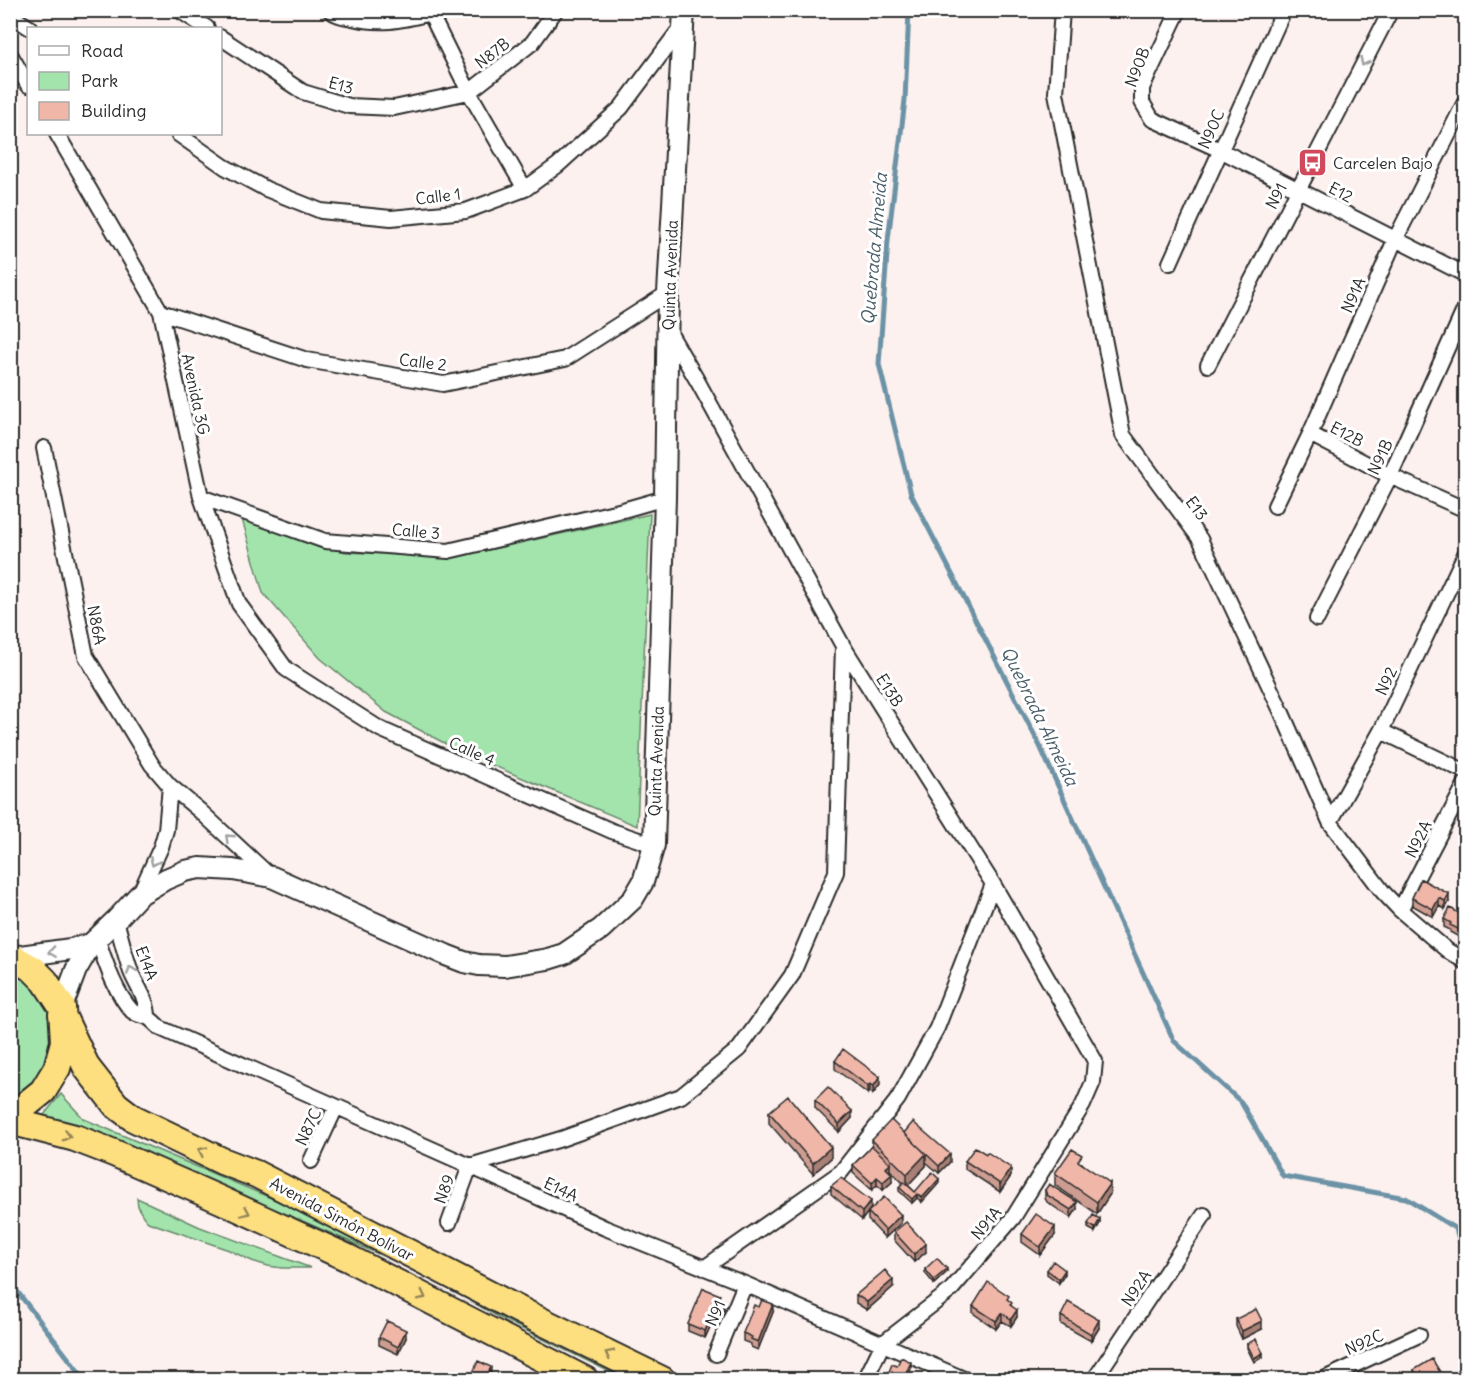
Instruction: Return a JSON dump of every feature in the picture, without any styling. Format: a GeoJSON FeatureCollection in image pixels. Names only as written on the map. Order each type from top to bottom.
{"type":"FeatureCollection","features":[{"type":"Feature","properties":{"kind":"highway","name":"Avenida Simón Bolívar"},"geometry":{"type":"LineString","coordinates":[[12,957],[33,969],[45,981],[62,1011],[87,1068],[116,1105],[133,1118],[222,1161],[256,1174],[531,1316],[662,1380]]}},
{"type":"Feature","properties":{"kind":"highway"},"geometry":{"type":"LineString","coordinates":[[10,1112],[22,1108],[43,1091],[57,1068],[64,1042],[62,1011]]}},
{"type":"Feature","properties":{"kind":"highway","name":"Avenida Simón Bolívar"},"geometry":{"type":"LineString","coordinates":[[10,1121],[75,1138],[221,1200],[348,1258],[585,1380]]}},
{"type":"Feature","properties":{"kind":"street"},"geometry":{"type":"LineString","coordinates":[[179,10],[205,27]]}},
{"type":"Feature","properties":{"kind":"street"},"geometry":{"type":"LineString","coordinates":[[330,10],[336,14],[366,22],[397,21],[432,12],[469,92],[525,189]]}},
{"type":"Feature","properties":{"kind":"street","name":"N87B"},"geometry":{"type":"LineString","coordinates":[[469,92],[532,43],[556,10]]}},
{"type":"Feature","properties":{"kind":"street","name":"E13"},"geometry":{"type":"LineString","coordinates":[[1062,10],[1056,93],[1123,435],[1200,539],[1282,713],[1330,822],[1383,892],[1448,951],[1466,962]]}},
{"type":"Feature","properties":{"kind":"street","name":"N90B"},"geometry":{"type":"LineString","coordinates":[[1142,102],[1142,88],[1179,10]]}},
{"type":"Feature","properties":{"kind":"street","name":"N90C"},"geometry":{"type":"LineString","coordinates":[[1170,262],[1284,10]]}},
{"type":"Feature","properties":{"kind":"street","name":"N91"},"geometry":{"type":"LineString","coordinates":[[1208,364],[1390,10]]}},
{"type":"Feature","properties":{"kind":"street"},"geometry":{"type":"LineString","coordinates":[[10,15],[28,27]]}},
{"type":"Feature","properties":{"kind":"street","name":"Calle 1"},"geometry":{"type":"LineString","coordinates":[[179,135],[225,167],[266,189],[321,211],[391,218],[466,211],[525,189],[558,165],[621,108],[684,17]]}},
{"type":"Feature","properties":{"kind":"street","name":"Quinta Avenida"},"geometry":{"type":"LineString","coordinates":[[62,1011],[76,970],[94,941],[139,895],[166,879],[200,868],[233,870],[272,877],[446,955],[479,965],[504,966],[564,954],[601,929],[633,899],[643,882],[654,845],[665,498],[668,293],[684,17]]}},
{"type":"Feature","properties":{"kind":"street","name":"E13"},"geometry":{"type":"LineString","coordinates":[[222,39],[303,92],[349,106],[394,108],[469,92]]}},
{"type":"Feature","properties":{"kind":"street"},"geometry":{"type":"LineString","coordinates":[[10,54],[27,83]]}},
{"type":"Feature","properties":{"kind":"street","name":"N91A"},"geometry":{"type":"LineString","coordinates":[[1275,506],[1310,434],[1395,240],[1466,100]]}},
{"type":"Feature","properties":{"kind":"street","name":"E12"},"geometry":{"type":"LineString","coordinates":[[1142,102],[1152,119],[1299,189],[1466,275]]}},
{"type":"Feature","properties":{"kind":"street","name":"Avenida 3G"},"geometry":{"type":"LineString","coordinates":[[58,135],[161,312],[201,497],[239,604],[286,669]]}},
{"type":"Feature","properties":{"kind":"street","name":"Calle 2"},"geometry":{"type":"LineString","coordinates":[[161,312],[307,360],[443,384],[565,359],[668,293]]}},
{"type":"Feature","properties":{"kind":"street","name":"N91B"},"geometry":{"type":"LineString","coordinates":[[1317,619],[1390,476],[1466,306]]}},
{"type":"Feature","properties":{"kind":"street","name":"E13B"},"geometry":{"type":"LineString","coordinates":[[668,331],[843,646],[993,884],[1095,1061]]}},
{"type":"Feature","properties":{"kind":"street","name":"E12B"},"geometry":{"type":"LineString","coordinates":[[1310,434],[1390,476],[1466,510]]}},
{"type":"Feature","properties":{"kind":"street","name":"N86A"},"geometry":{"type":"LineString","coordinates":[[44,448],[86,656],[152,765],[170,786],[272,877]]}},
{"type":"Feature","properties":{"kind":"street","name":"Calle 3"},"geometry":{"type":"LineString","coordinates":[[201,497],[325,541],[448,551],[665,498]]}},
{"type":"Feature","properties":{"kind":"street","name":"N92"},"geometry":{"type":"LineString","coordinates":[[1330,822],[1381,731],[1466,552]]}},
{"type":"Feature","properties":{"kind":"street"},"geometry":{"type":"LineString","coordinates":[[470,1166],[561,1139],[681,1096],[740,1049],[792,975],[836,872],[843,646]]}},
{"type":"Feature","properties":{"kind":"street","name":"Calle 4"},"geometry":{"type":"LineString","coordinates":[[286,669],[380,729],[612,831],[654,845]]}},
{"type":"Feature","properties":{"kind":"street"},"geometry":{"type":"LineString","coordinates":[[1381,731],[1466,772]]}},
{"type":"Feature","properties":{"kind":"street","name":"N92A"},"geometry":{"type":"LineString","coordinates":[[1401,910],[1466,783]]}},
{"type":"Feature","properties":{"kind":"street"},"geometry":{"type":"LineString","coordinates":[[139,895],[161,847],[170,786]]}},
{"type":"Feature","properties":{"kind":"street"},"geometry":{"type":"LineString","coordinates":[[704,1268],[841,1172],[898,1099],[937,1028],[993,884]]}},
{"type":"Feature","properties":{"kind":"street","name":"E14A"},"geometry":{"type":"LineString","coordinates":[[116,920],[132,974],[148,1007],[148,1017]]}},
{"type":"Feature","properties":{"kind":"street"},"geometry":{"type":"LineString","coordinates":[[12,957],[71,949],[94,941]]}},
{"type":"Feature","properties":{"kind":"street","name":"E14A"},"geometry":{"type":"LineString","coordinates":[[94,941],[123,999],[137,1015],[148,1017],[160,1028],[605,1228],[745,1284],[966,1380]]}},
{"type":"Feature","properties":{"kind":"street","name":"N91A"},"geometry":{"type":"LineString","coordinates":[[866,1380],[883,1343],[950,1291],[1013,1218],[1083,1105],[1093,1082],[1095,1061]]}},
{"type":"Feature","properties":{"kind":"street","name":"N87C"},"geometry":{"type":"LineString","coordinates":[[311,1161],[336,1107]]}},
{"type":"Feature","properties":{"kind":"street","name":"N89"},"geometry":{"type":"LineString","coordinates":[[449,1223],[470,1166]]}},
{"type":"Feature","properties":{"kind":"street","name":"N92A"},"geometry":{"type":"LineString","coordinates":[[1094,1380],[1204,1215]]}},
{"type":"Feature","properties":{"kind":"street","name":"N91"},"geometry":{"type":"LineString","coordinates":[[716,1354],[745,1284]]}},
{"type":"Feature","properties":{"kind":"street","name":"N92C"},"geometry":{"type":"LineString","coordinates":[[1322,1380],[1419,1335]]}},
{"type":"Feature","properties":{"kind":"green space"},"geometry":{"type":"Polygon","coordinates":[[[650,514],[637,826],[461,752],[386,712],[320,658],[263,593],[242,519],[345,552],[457,557],[650,514]]]}},
{"type":"Feature","properties":{"kind":"green space"},"geometry":{"type":"Polygon","coordinates":[[[11,970],[25,977],[42,996],[53,1019],[55,1045],[49,1068],[11,1106],[11,970]]]}},
{"type":"Feature","properties":{"kind":"green space"},"geometry":{"type":"Polygon","coordinates":[[[61,1094],[84,1119],[309,1214],[649,1379],[624,1379],[500,1318],[408,1267],[305,1222],[217,1186],[34,1127],[61,1094]]]}},
{"type":"Feature","properties":{"kind":"green space"},"geometry":{"type":"Polygon","coordinates":[[[137,1198],[200,1227],[311,1268],[268,1266],[148,1222],[140,1211],[137,1198]]]}},
{"type":"Feature","properties":{"kind":"building"},"geometry":{"type":"Polygon","coordinates":[[[1421,879],[1449,894],[1445,901],[1439,898],[1433,909],[1412,898],[1421,879]]]}},
{"type":"Feature","properties":{"kind":"building"},"geometry":{"type":"Polygon","coordinates":[[[1450,908],[1466,917],[1466,933],[1450,925],[1451,923],[1444,919],[1450,908]]]}},
{"type":"Feature","properties":{"kind":"building"},"geometry":{"type":"Polygon","coordinates":[[[843,1049],[880,1077],[873,1087],[870,1084],[868,1086],[835,1061],[843,1049]]]}},
{"type":"Feature","properties":{"kind":"building"},"geometry":{"type":"Polygon","coordinates":[[[828,1087],[852,1111],[839,1124],[815,1100],[828,1087]]]}},
{"type":"Feature","properties":{"kind":"building"},"geometry":{"type":"Polygon","coordinates":[[[788,1096],[831,1147],[813,1163],[769,1112],[788,1096]]]}},
{"type":"Feature","properties":{"kind":"building"},"geometry":{"type":"Polygon","coordinates":[[[891,1120],[926,1154],[907,1174],[872,1140],[891,1120]]]}},
{"type":"Feature","properties":{"kind":"building"},"geometry":{"type":"Polygon","coordinates":[[[913,1122],[950,1154],[939,1166],[904,1133],[913,1122]]]}},
{"type":"Feature","properties":{"kind":"building"},"geometry":{"type":"Polygon","coordinates":[[[872,1146],[890,1163],[886,1168],[892,1174],[883,1182],[877,1177],[872,1183],[853,1165],[872,1146]]]}},
{"type":"Feature","properties":{"kind":"building"},"geometry":{"type":"Polygon","coordinates":[[[975,1147],[1011,1168],[1000,1184],[965,1161],[975,1147]]]}},
{"type":"Feature","properties":{"kind":"building"},"geometry":{"type":"Polygon","coordinates":[[[1072,1149],[1082,1155],[1078,1161],[1110,1183],[1097,1202],[1055,1173],[1072,1149]]]}},
{"type":"Feature","properties":{"kind":"building"},"geometry":{"type":"Polygon","coordinates":[[[932,1172],[939,1179],[922,1198],[917,1194],[912,1199],[899,1187],[904,1182],[915,1192],[932,1172]]]}},
{"type":"Feature","properties":{"kind":"building"},"geometry":{"type":"Polygon","coordinates":[[[841,1178],[871,1201],[862,1212],[831,1186],[841,1178]]]}},
{"type":"Feature","properties":{"kind":"building"},"geometry":{"type":"Polygon","coordinates":[[[1049,1184],[1077,1202],[1071,1210],[1047,1195],[1045,1190],[1049,1184]]]}},
{"type":"Feature","properties":{"kind":"building"},"geometry":{"type":"Polygon","coordinates":[[[884,1197],[901,1215],[885,1230],[868,1212],[884,1197]]]}},
{"type":"Feature","properties":{"kind":"building"},"geometry":{"type":"Polygon","coordinates":[[[1036,1214],[1055,1227],[1040,1247],[1022,1234],[1036,1214]]]}},
{"type":"Feature","properties":{"kind":"building"},"geometry":{"type":"Polygon","coordinates":[[[1093,1215],[1100,1219],[1095,1228],[1088,1224],[1093,1215]]]}},
{"type":"Feature","properties":{"kind":"building"},"geometry":{"type":"Polygon","coordinates":[[[906,1222],[926,1244],[914,1254],[894,1232],[906,1222]]]}},
{"type":"Feature","properties":{"kind":"building"},"geometry":{"type":"Polygon","coordinates":[[[937,1258],[947,1269],[934,1280],[925,1269],[937,1258]]]}},
{"type":"Feature","properties":{"kind":"building"},"geometry":{"type":"Polygon","coordinates":[[[1053,1261],[1065,1270],[1059,1279],[1047,1270],[1053,1261]]]}},
{"type":"Feature","properties":{"kind":"building"},"geometry":{"type":"Polygon","coordinates":[[[885,1270],[893,1280],[867,1302],[856,1295],[885,1270]]]}},
{"type":"Feature","properties":{"kind":"building"},"geometry":{"type":"Polygon","coordinates":[[[988,1282],[1009,1296],[1007,1299],[1012,1303],[1010,1305],[1017,1310],[1011,1319],[1002,1313],[996,1321],[973,1306],[988,1282]]]}},
{"type":"Feature","properties":{"kind":"building"},"geometry":{"type":"Polygon","coordinates":[[[703,1288],[720,1295],[718,1299],[724,1302],[720,1311],[715,1308],[705,1331],[688,1324],[703,1288]]]}},
{"type":"Feature","properties":{"kind":"building"},"geometry":{"type":"Polygon","coordinates":[[[762,1300],[773,1304],[758,1342],[743,1333],[754,1305],[759,1307],[762,1300]]]}},
{"type":"Feature","properties":{"kind":"building"},"geometry":{"type":"Polygon","coordinates":[[[1068,1302],[1099,1320],[1091,1334],[1061,1316],[1068,1302]]]}},
{"type":"Feature","properties":{"kind":"building"},"geometry":{"type":"Polygon","coordinates":[[[1256,1309],[1262,1321],[1242,1331],[1236,1319],[1256,1309]]]}},
{"type":"Feature","properties":{"kind":"building"},"geometry":{"type":"Polygon","coordinates":[[[387,1321],[406,1330],[398,1347],[379,1337],[387,1321]]]}},
{"type":"Feature","properties":{"kind":"building"},"geometry":{"type":"Polygon","coordinates":[[[1256,1339],[1263,1353],[1254,1358],[1247,1344],[1256,1339]]]}},
{"type":"Feature","properties":{"kind":"building"},"geometry":{"type":"Polygon","coordinates":[[[901,1357],[911,1362],[903,1380],[886,1380],[892,1364],[897,1366],[901,1357]]]}},
{"type":"Feature","properties":{"kind":"building"},"geometry":{"type":"Polygon","coordinates":[[[1432,1359],[1445,1380],[1420,1380],[1414,1370],[1432,1359]]]}},
{"type":"Feature","properties":{"kind":"building"},"geometry":{"type":"Polygon","coordinates":[[[478,1361],[491,1367],[485,1380],[470,1380],[478,1361]]]}},
{"type":"Feature","properties":{"kind":"waterway","name":"Quebrada Almeida"},"geometry":{"type":"LineString","coordinates":[[909,10],[905,100],[888,240],[879,364],[911,494],[1039,744],[1174,1041],[1241,1102],[1283,1176],[1406,1198],[1456,1229],[1466,1262]]}},
{"type":"Feature","properties":{"kind":"waterway"},"geometry":{"type":"LineString","coordinates":[[10,1282],[85,1380]]}},
{"type":"Feature","properties":{"kind":"place","name":"Carcelen Bajo"},"geometry":{"type":"Point","coordinates":[1312,163]}}]}
